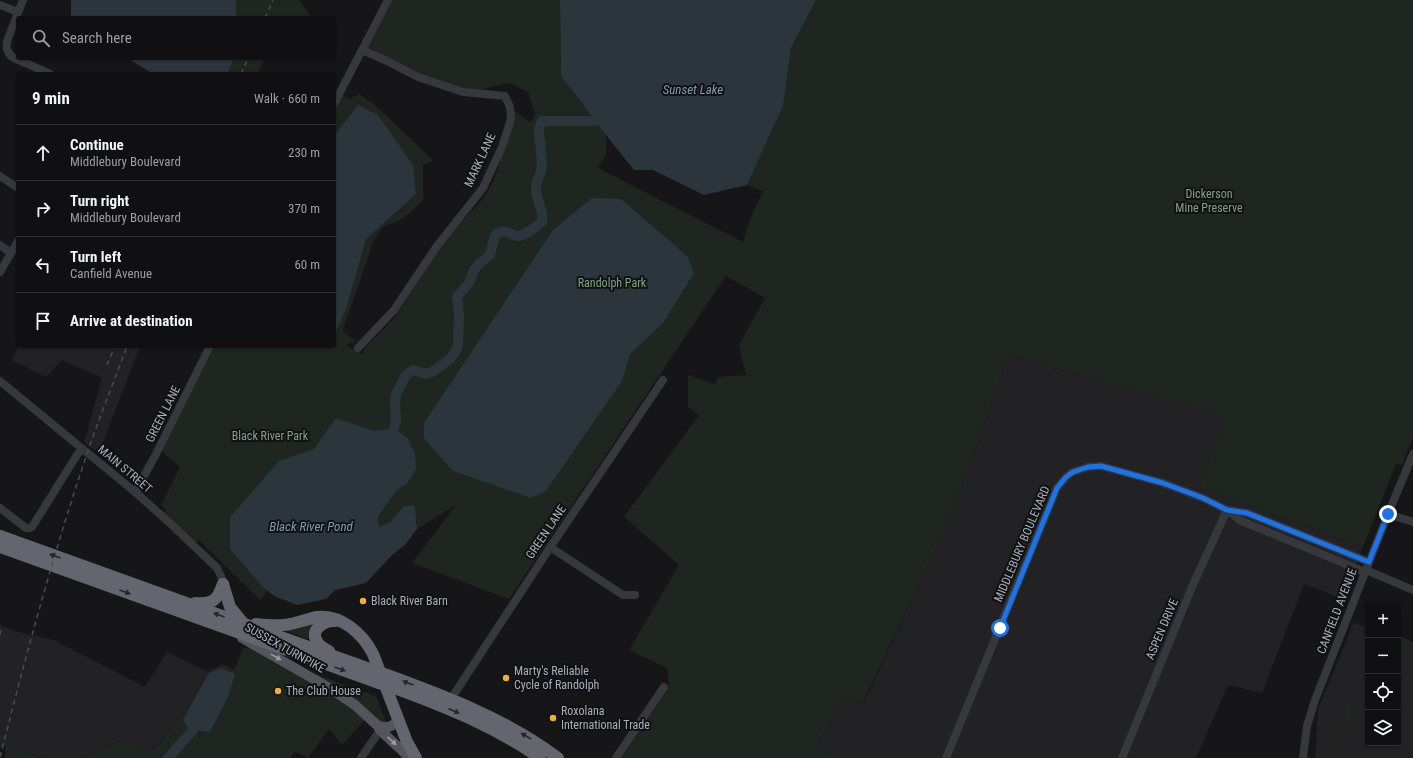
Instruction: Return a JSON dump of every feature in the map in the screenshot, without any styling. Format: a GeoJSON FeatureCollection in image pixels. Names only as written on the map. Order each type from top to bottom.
{"type":"FeatureCollection","features":[{"type":"Feature","properties":{"kind":"highway"},"geometry":{"type":"LineString","coordinates":[[0,536],[375,671],[392,687],[478,721],[505,735],[540,758]]}},
{"type":"Feature","properties":{"kind":"highway"},"geometry":{"type":"LineString","coordinates":[[0,547],[218,625],[383,679],[451,699],[501,722],[533,740],[558,758]]}},
{"type":"Feature","properties":{"kind":"highway"},"geometry":{"type":"LineString","coordinates":[[187,603],[211,602],[217,598],[223,584]]}},
{"type":"Feature","properties":{"kind":"highway"},"geometry":{"type":"LineString","coordinates":[[223,584],[230,607],[243,624]]}},
{"type":"Feature","properties":{"kind":"highway"},"geometry":{"type":"LineString","coordinates":[[243,624],[285,625],[325,617],[340,622],[353,629],[366,641],[373,654],[407,742],[416,758]]}},
{"type":"Feature","properties":{"kind":"highway"},"geometry":{"type":"LineString","coordinates":[[340,622],[332,621],[323,623],[316,629],[315,636],[320,646],[346,660]]}},
{"type":"Feature","properties":{"kind":"main road","name":"SUSSEX TURNPIKE"},"geometry":{"type":"LineString","coordinates":[[218,625],[273,655],[355,705],[410,758]]}},
{"type":"Feature","properties":{"kind":"main road"},"geometry":{"type":"LineString","coordinates":[[379,728],[389,728],[398,720]]}},
{"type":"Feature","properties":{"kind":"street"},"geometry":{"type":"LineString","coordinates":[[16,16],[23,0]]}},
{"type":"Feature","properties":{"kind":"street"},"geometry":{"type":"LineString","coordinates":[[336,100],[388,0]]}},
{"type":"Feature","properties":{"kind":"street"},"geometry":{"type":"LineString","coordinates":[[0,5],[18,12]]}},
{"type":"Feature","properties":{"kind":"street"},"geometry":{"type":"LineString","coordinates":[[16,17],[7,41],[6,48],[8,53],[16,59]]}},
{"type":"Feature","properties":{"kind":"street","name":"MARK LANE"},"geometry":{"type":"LineString","coordinates":[[358,348],[394,310],[437,246],[483,188],[502,147],[510,119],[510,107],[505,96],[463,92],[418,77],[362,50]]}},
{"type":"Feature","properties":{"kind":"street"},"geometry":{"type":"LineString","coordinates":[[19,60],[46,72]]}},
{"type":"Feature","properties":{"kind":"street"},"geometry":{"type":"LineString","coordinates":[[0,176],[16,187]]}},
{"type":"Feature","properties":{"kind":"street"},"geometry":{"type":"LineString","coordinates":[[0,272],[16,244]]}},
{"type":"Feature","properties":{"kind":"street"},"geometry":{"type":"LineString","coordinates":[[0,245],[11,253]]}},
{"type":"Feature","properties":{"kind":"street","name":"GREEN LANE"},"geometry":{"type":"LineString","coordinates":[[135,492],[155,456],[209,348]]}},
{"type":"Feature","properties":{"kind":"street","name":"GREEN LANE"},"geometry":{"type":"LineString","coordinates":[[451,699],[550,547],[663,380]]}},
{"type":"Feature","properties":{"kind":"street","name":"MAIN STREET"},"geometry":{"type":"LineString","coordinates":[[0,381],[135,492],[172,525],[217,568],[223,584]]}},
{"type":"Feature","properties":{"kind":"street"},"geometry":{"type":"LineString","coordinates":[[0,508],[24,526],[29,528],[35,524],[82,449]]}},
{"type":"Feature","properties":{"kind":"street","name":"CANFIELD AVENUE"},"geometry":{"type":"LineString","coordinates":[[1303,758],[1307,726],[1315,700],[1389,511],[1413,454]]}},
{"type":"Feature","properties":{"kind":"street","name":"MIDDLEBURY BOULEVARD"},"geometry":{"type":"LineString","coordinates":[[946,758],[1057,488],[1066,477],[1078,469],[1088,467],[1107,467],[1174,488],[1227,510],[1247,513],[1367,567],[1384,579],[1413,590]]}},
{"type":"Feature","properties":{"kind":"street","name":"ASPEN DRIVE"},"geometry":{"type":"LineString","coordinates":[[1122,758],[1192,588],[1227,510]]}},
{"type":"Feature","properties":{"kind":"street"},"geometry":{"type":"LineString","coordinates":[[1389,511],[1413,519]]}},
{"type":"Feature","properties":{"kind":"street"},"geometry":{"type":"LineString","coordinates":[[1389,511],[1413,522]]}},
{"type":"Feature","properties":{"kind":"street"},"geometry":{"type":"LineString","coordinates":[[550,547],[624,596],[635,595]]}},
{"type":"Feature","properties":{"kind":"street"},"geometry":{"type":"LineString","coordinates":[[616,758],[664,687]]}},
{"type":"Feature","properties":{"kind":"street"},"geometry":{"type":"LineString","coordinates":[[361,758],[379,728]]}},
{"type":"Feature","properties":{"kind":"shaded area"},"geometry":{"type":"Polygon","coordinates":[[[18,348],[139,348],[99,453],[84,442],[102,378],[62,360],[46,377],[12,360],[18,348]]]}},
{"type":"Feature","properties":{"kind":"shaded area"},"geometry":{"type":"Polygon","coordinates":[[[1008,355],[1225,417],[1199,487],[1363,547],[1342,599],[1304,584],[1262,693],[1228,685],[1196,758],[839,758],[815,749],[843,700],[864,703],[944,531],[972,459],[1008,355]]]}},
{"type":"Feature","properties":{"kind":"shaded area"},"geometry":{"type":"Polygon","coordinates":[[[1354,622],[1365,627],[1365,746],[1401,746],[1401,641],[1413,646],[1413,758],[1315,758],[1318,709],[1354,622]]]}},
{"type":"Feature","properties":{"kind":"shaded area"},"geometry":{"type":"Polygon","coordinates":[[[0,625],[14,631],[54,640],[145,687],[167,652],[208,672],[177,723],[150,751],[119,741],[84,758],[43,758],[6,746],[0,747],[0,625]]]}},
{"type":"Feature","properties":{"kind":"green space"},"geometry":{"type":"Polygon","coordinates":[[[236,0],[299,0],[311,16],[236,16],[236,0]]]}},
{"type":"Feature","properties":{"kind":"green space"},"geometry":{"type":"Polygon","coordinates":[[[390,0],[560,0],[561,76],[606,135],[606,155],[598,168],[743,242],[750,219],[763,191],[747,185],[783,106],[791,48],[816,0],[1413,0],[1413,437],[1402,465],[1396,464],[1363,547],[1199,487],[1225,417],[1008,355],[972,459],[944,531],[863,703],[843,700],[815,748],[839,758],[621,758],[669,687],[667,668],[629,650],[679,565],[624,517],[699,415],[688,407],[688,375],[715,384],[718,377],[746,375],[739,345],[765,298],[726,276],[509,599],[412,563],[456,505],[417,529],[415,506],[404,506],[390,522],[379,527],[378,517],[396,491],[407,484],[415,453],[408,438],[394,428],[388,429],[260,600],[199,540],[195,543],[163,514],[166,510],[161,505],[180,467],[161,451],[213,348],[336,348],[336,106],[342,95],[349,99],[359,94],[375,105],[432,159],[432,162],[423,165],[423,197],[425,198],[410,213],[398,221],[383,227],[374,240],[343,329],[343,331],[356,342],[346,345],[364,355],[364,349],[395,317],[448,236],[483,199],[497,172],[513,110],[530,122],[535,115],[528,92],[509,83],[461,94],[366,47],[390,0]]]}},
{"type":"Feature","properties":{"kind":"green space"},"geometry":{"type":"Polygon","coordinates":[[[233,60],[264,60],[259,72],[228,72],[233,60]]]}},
{"type":"Feature","properties":{"kind":"green space"},"geometry":{"type":"Polygon","coordinates":[[[318,620],[310,640],[280,628],[318,620]]]}},
{"type":"Feature","properties":{"kind":"green space"},"geometry":{"type":"Polygon","coordinates":[[[1401,636],[1413,642],[1413,656],[1401,650],[1401,636]]]}},
{"type":"Feature","properties":{"kind":"green space"},"geometry":{"type":"Polygon","coordinates":[[[243,648],[255,649],[296,667],[376,696],[392,738],[368,716],[342,745],[329,729],[308,758],[294,751],[291,758],[84,758],[119,741],[151,751],[177,723],[208,672],[223,664],[234,670],[243,648]]]}},
{"type":"Feature","properties":{"kind":"green space"},"geometry":{"type":"Polygon","coordinates":[[[1352,698],[1362,702],[1358,701],[1337,753],[1341,754],[1340,757],[1335,755],[1335,751],[1347,703],[1352,698]]]}},
{"type":"Feature","properties":{"kind":"green space"},"geometry":{"type":"Polygon","coordinates":[[[6,746],[43,758],[5,758],[6,746]]]}},
{"type":"Feature","properties":{"kind":"water"},"geometry":{"type":"Polygon","coordinates":[[[71,0],[236,0],[236,16],[71,16],[71,0]]]}},
{"type":"Feature","properties":{"kind":"water","name":"Sunset Lake"},"geometry":{"type":"Polygon","coordinates":[[[560,0],[816,0],[791,48],[783,106],[747,185],[704,195],[653,170],[634,170],[561,76],[560,0]]]}},
{"type":"Feature","properties":{"kind":"water"},"geometry":{"type":"Polygon","coordinates":[[[130,60],[233,60],[228,72],[150,72],[130,60]]]}},
{"type":"Feature","properties":{"kind":"water"},"geometry":{"type":"Polygon","coordinates":[[[358,105],[378,115],[413,165],[416,194],[366,239],[346,309],[336,332],[336,133],[358,105]]]}},
{"type":"Feature","properties":{"kind":"water"},"geometry":{"type":"Polygon","coordinates":[[[592,198],[621,199],[687,256],[694,273],[663,323],[630,354],[622,381],[546,491],[531,498],[453,471],[424,438],[424,423],[553,230],[592,198]]]}},
{"type":"Feature","properties":{"kind":"water","name":"Black River Pond"},"geometry":{"type":"Polygon","coordinates":[[[336,418],[374,431],[394,428],[408,438],[415,453],[416,469],[407,484],[396,491],[378,517],[379,527],[390,522],[404,506],[415,506],[417,529],[405,545],[392,555],[366,583],[335,590],[326,599],[297,605],[274,596],[263,587],[230,549],[230,517],[279,461],[314,449],[336,418]]]}},
{"type":"Feature","properties":{"kind":"water"},"geometry":{"type":"Polygon","coordinates":[[[222,668],[235,674],[228,697],[210,732],[188,728],[183,720],[209,673],[222,668]]]}},
{"type":"Feature","properties":{"kind":"waterway"},"geometry":{"type":"LineString","coordinates":[[539,129],[542,121],[595,121]]}},
{"type":"Feature","properties":{"kind":"waterway"},"geometry":{"type":"LineString","coordinates":[[394,428],[396,421],[396,394],[406,375],[413,370],[426,374],[432,372],[450,359],[456,351],[458,345],[459,315],[457,297],[469,283],[474,270],[490,255],[494,238],[497,233],[505,231],[516,236],[520,236],[527,233],[542,222],[542,213],[536,193],[536,186],[542,166],[539,133]]}},
{"type":"Feature","properties":{"kind":"waterway"},"geometry":{"type":"LineString","coordinates":[[168,758],[194,729]]}},
{"type":"Feature","properties":{"kind":"railway"},"geometry":{"type":"LineString","coordinates":[[266,16],[273,0]]}},
{"type":"Feature","properties":{"kind":"railway"},"geometry":{"type":"LineString","coordinates":[[242,72],[247,60]]}},
{"type":"Feature","properties":{"kind":"railway"},"geometry":{"type":"LineString","coordinates":[[107,365],[114,348]]}},
{"type":"Feature","properties":{"kind":"railway"},"geometry":{"type":"LineString","coordinates":[[0,757],[51,567],[92,440],[126,348]]}},
{"type":"Feature","properties":{"kind":"railway"},"geometry":{"type":"LineString","coordinates":[[0,635],[1,629]]}},
{"type":"Feature","properties":{"kind":"place","name":"Black River Barn"},"geometry":{"type":"Point","coordinates":[363,601]}},
{"type":"Feature","properties":{"kind":"place","name":"Marty's Reliable Cycle of Randolph"},"geometry":{"type":"Point","coordinates":[506,678]}},
{"type":"Feature","properties":{"kind":"place","name":"The Club House"},"geometry":{"type":"Point","coordinates":[278,691]}},
{"type":"Feature","properties":{"kind":"place","name":"Roxolana International Trade"},"geometry":{"type":"Point","coordinates":[553,718]}},
{"type":"Feature","properties":{"kind":"route"},"geometry":{"type":"LineString","coordinates":[[1000,628],[1057,488],[1066,477],[1078,469],[1096,466],[1107,467],[1163,483],[1203,498],[1227,510],[1247,513],[1369,562],[1388,514]]}},
{"type":"Feature","properties":{"kind":"park label","name":"Dickerson Mine Preserve"},"geometry":{"type":"Point","coordinates":[1209,201]}},
{"type":"Feature","properties":{"kind":"park label","name":"Randolph Park"},"geometry":{"type":"Point","coordinates":[612,283]}},
{"type":"Feature","properties":{"kind":"park label","name":"Black River Park"},"geometry":{"type":"Point","coordinates":[270,436]}}]}
